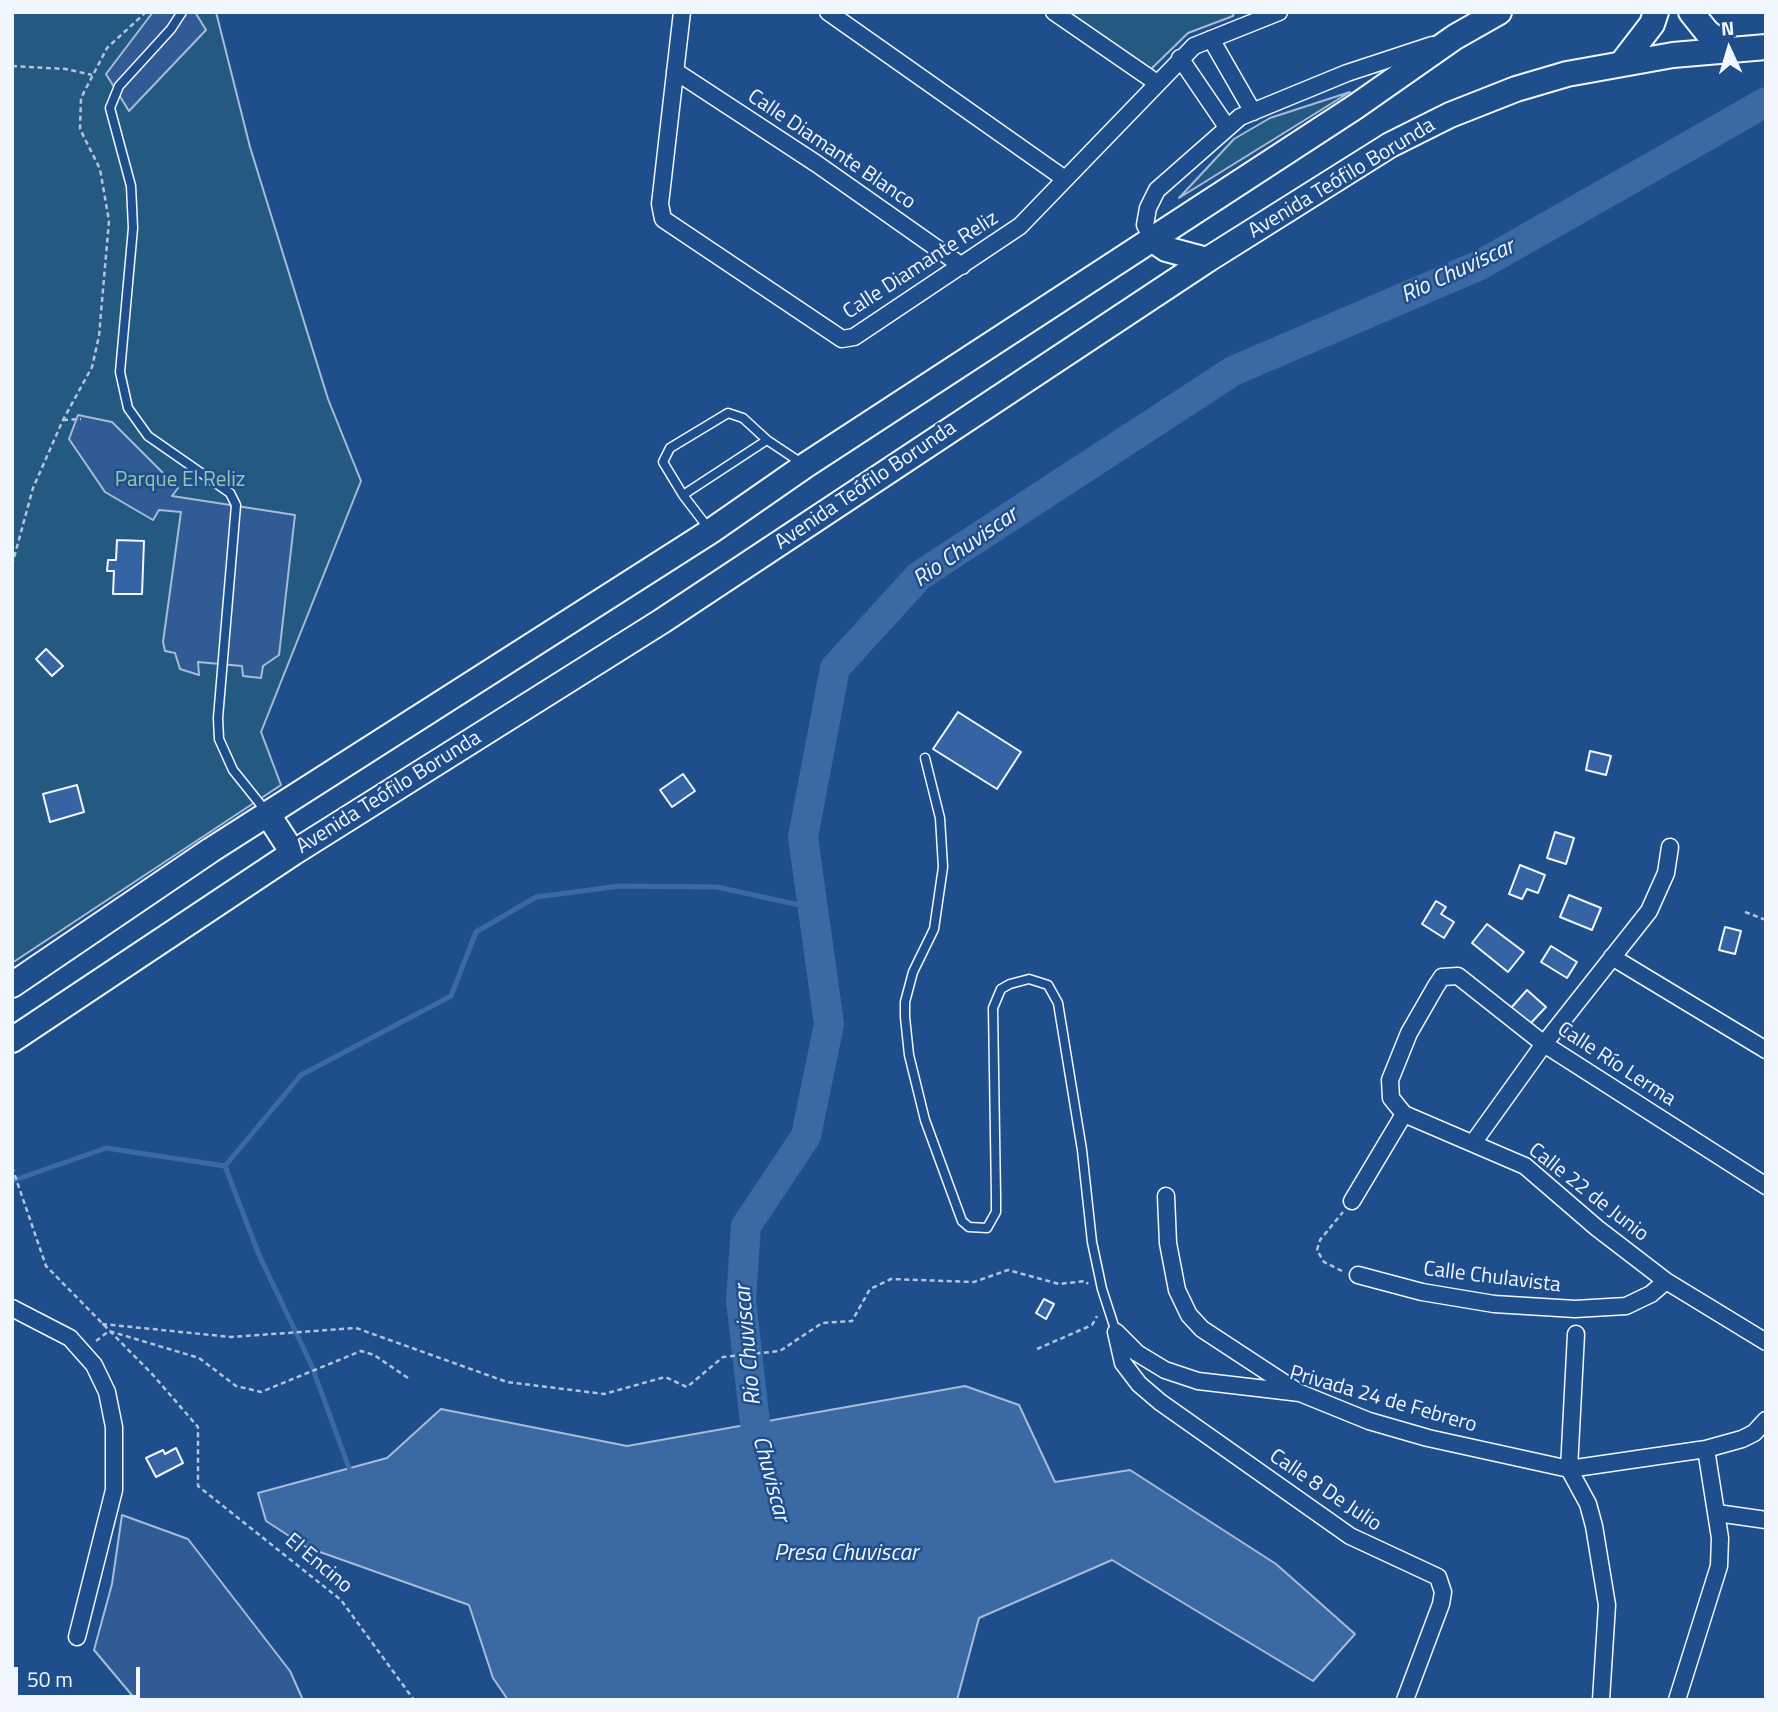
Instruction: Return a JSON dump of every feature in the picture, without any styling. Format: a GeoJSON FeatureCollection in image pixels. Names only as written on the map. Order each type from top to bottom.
{"type":"FeatureCollection","features":[{"type":"Feature","properties":{"kind":"main road"},"geometry":{"type":"LineString","coordinates":[[12,985],[211,850],[269,816],[711,531],[1455,37],[1499,12]]}},
{"type":"Feature","properties":{"kind":"main road"},"geometry":{"type":"LineString","coordinates":[[1622,62],[1652,24],[1656,12]]}},
{"type":"Feature","properties":{"kind":"main road"},"geometry":{"type":"LineString","coordinates":[[1692,12],[1707,32],[1728,48]]}},
{"type":"Feature","properties":{"kind":"main road","name":"Avenida Teófilo Borunda"},"geometry":{"type":"LineString","coordinates":[[12,1040],[293,853],[662,621],[1335,177],[1450,115],[1516,89],[1622,62],[1728,48],[1766,47]]}},
{"type":"Feature","properties":{"kind":"main road"},"geometry":{"type":"LineString","coordinates":[[1153,240],[1183,255],[1208,260]]}},
{"type":"Feature","properties":{"kind":"main road"},"geometry":{"type":"LineString","coordinates":[[269,816],[293,853]]}},
{"type":"Feature","properties":{"kind":"street","name":"Calle Diamante Reliz"},"geometry":{"type":"LineString","coordinates":[[682,12],[660,210],[666,222],[842,339],[854,337],[1020,226],[1194,46],[1279,12]]}},
{"type":"Feature","properties":{"kind":"street"},"geometry":{"type":"LineString","coordinates":[[828,12],[1065,179]]}},
{"type":"Feature","properties":{"kind":"street"},"geometry":{"type":"LineString","coordinates":[[1054,12],[1157,83]]}},
{"type":"Feature","properties":{"kind":"street"},"geometry":{"type":"LineString","coordinates":[[1153,240],[1145,225],[1147,208],[1157,190],[1227,127],[1253,112],[1347,73],[1455,37]]}},
{"type":"Feature","properties":{"kind":"street"},"geometry":{"type":"LineString","coordinates":[[1211,40],[1253,112]]}},
{"type":"Feature","properties":{"kind":"street"},"geometry":{"type":"LineString","coordinates":[[1180,58],[1227,127]]}},
{"type":"Feature","properties":{"kind":"street","name":"Calle Diamante Blanco"},"geometry":{"type":"LineString","coordinates":[[675,71],[817,164],[962,266]]}},
{"type":"Feature","properties":{"kind":"street"},"geometry":{"type":"LineString","coordinates":[[1474,1143],[1544,1045],[1648,911],[1666,873],[1670,847]]}},
{"type":"Feature","properties":{"kind":"street"},"geometry":{"type":"LineString","coordinates":[[1612,957],[1766,1050]]}},
{"type":"Feature","properties":{"kind":"street","name":"Calle Río Lerma"},"geometry":{"type":"LineString","coordinates":[[1404,1114],[1391,1098],[1390,1080],[1409,1033],[1436,986],[1449,974],[1458,976],[1479,990],[1544,1045],[1766,1186]]}},
{"type":"Feature","properties":{"kind":"street"},"geometry":{"type":"LineString","coordinates":[[1352,1202],[1404,1114]]}},
{"type":"Feature","properties":{"kind":"street","name":"Calle 22 de Junio"},"geometry":{"type":"LineString","coordinates":[[1404,1114],[1525,1166],[1597,1228],[1666,1281],[1766,1342]]}},
{"type":"Feature","properties":{"kind":"street"},"geometry":{"type":"LineString","coordinates":[[1167,1196],[1168,1243],[1177,1290],[1189,1315],[1202,1329],[1300,1393]]}},
{"type":"Feature","properties":{"kind":"street","name":"Calle Chulavista"},"geometry":{"type":"LineString","coordinates":[[1358,1275],[1422,1292],[1493,1304],[1575,1309],[1626,1306],[1651,1294],[1666,1281]]}},
{"type":"Feature","properties":{"kind":"street"},"geometry":{"type":"LineString","coordinates":[[12,1308],[70,1338],[94,1365],[107,1392],[114,1427],[114,1490],[78,1637]]}},
{"type":"Feature","properties":{"kind":"street","name":"Privada 24 de Febrero"},"geometry":{"type":"LineString","coordinates":[[1116,1332],[1137,1353],[1165,1370],[1198,1381],[1300,1393],[1369,1420],[1428,1438],[1569,1469]]}},
{"type":"Feature","properties":{"kind":"street","name":"Calle 8 De Julio"},"geometry":{"type":"LineString","coordinates":[[1116,1332],[1123,1363],[1139,1384],[1160,1402],[1350,1536],[1438,1577],[1443,1592],[1441,1604],[1405,1700]]}},
{"type":"Feature","properties":{"kind":"street"},"geometry":{"type":"LineString","coordinates":[[1576,1334],[1569,1469],[1588,1504],[1607,1605],[1601,1700]]}},
{"type":"Feature","properties":{"kind":"street"},"geometry":{"type":"LineString","coordinates":[[1569,1469],[1706,1449],[1742,1439],[1754,1433],[1766,1419]]}},
{"type":"Feature","properties":{"kind":"street"},"geometry":{"type":"LineString","coordinates":[[1677,1700],[1718,1566],[1720,1538],[1706,1449]]}},
{"type":"Feature","properties":{"kind":"street"},"geometry":{"type":"LineString","coordinates":[[1717,1513],[1766,1520]]}},
{"type":"Feature","properties":{"kind":"lane"},"geometry":{"type":"LineString","coordinates":[[182,12],[164,38],[119,86],[110,108],[131,186],[134,228],[120,372],[128,408],[148,436],[230,493],[236,505],[218,718],[219,739],[233,770],[269,816]]}},
{"type":"Feature","properties":{"kind":"lane"},"geometry":{"type":"LineString","coordinates":[[711,531],[683,495],[663,462],[670,448],[728,413],[743,418],[767,440],[806,466]]}},
{"type":"Feature","properties":{"kind":"lane"},"geometry":{"type":"LineString","coordinates":[[683,495],[767,440]]}},
{"type":"Feature","properties":{"kind":"lane"},"geometry":{"type":"LineString","coordinates":[[925,758],[940,818],[943,867],[934,929],[914,972],[905,1009],[909,1055],[925,1120],[962,1221],[969,1227],[987,1228],[993,1222],[996,1197],[993,1008],[1001,989],[1010,984],[1029,979],[1048,985],[1058,1003],[1082,1150],[1092,1242],[1116,1332]]}},
{"type":"Feature","properties":{"kind":"path"},"geometry":{"type":"LineString","coordinates":[[12,565],[33,488],[92,367],[99,336],[108,221],[100,169],[80,129],[82,98],[107,48],[146,12]]}},
{"type":"Feature","properties":{"kind":"path"},"geometry":{"type":"LineString","coordinates":[[12,66],[66,69],[92,75]]}},
{"type":"Feature","properties":{"kind":"path"},"geometry":{"type":"LineString","coordinates":[[64,420],[81,419]]}},
{"type":"Feature","properties":{"kind":"path"},"geometry":{"type":"LineString","coordinates":[[1745,912],[1766,920]]}},
{"type":"Feature","properties":{"kind":"path"},"geometry":{"type":"LineString","coordinates":[[12,1167],[46,1266],[109,1331],[200,1358],[236,1386],[261,1392],[361,1351],[374,1355],[384,1365],[408,1378]]}},
{"type":"Feature","properties":{"kind":"path"},"geometry":{"type":"LineString","coordinates":[[1352,1202],[1320,1240],[1317,1250],[1324,1262],[1358,1275]]}},
{"type":"Feature","properties":{"kind":"path"},"geometry":{"type":"LineString","coordinates":[[102,1324],[231,1337],[356,1328],[507,1382],[604,1394],[665,1377],[687,1387],[723,1357],[780,1351],[822,1323],[852,1321],[870,1289],[891,1279],[974,1282],[1008,1270],[1059,1283],[1085,1281],[1106,1301],[1092,1325],[1037,1349]]}},
{"type":"Feature","properties":{"kind":"path","name":"El Encino"},"geometry":{"type":"LineString","coordinates":[[109,1331],[198,1427],[198,1486],[341,1600],[414,1700]]}},
{"type":"Feature","properties":{"kind":"green space","name":"Parque El Reliz"},"geometry":{"type":"Polygon","coordinates":[[[12,12],[216,12],[250,147],[328,399],[361,481],[261,732],[281,785],[12,963],[12,12]]]}},
{"type":"Feature","properties":{"kind":"green space"},"geometry":{"type":"Polygon","coordinates":[[[1062,12],[1234,12],[1233,16],[1188,33],[1148,72],[1062,12]]]}},
{"type":"Feature","properties":{"kind":"green space"},"geometry":{"type":"Polygon","coordinates":[[[1350,92],[1179,198],[1234,139],[1270,118],[1350,92]]]}},
{"type":"Feature","properties":{"kind":"shaded area"},"geometry":{"type":"Polygon","coordinates":[[[153,12],[195,12],[206,30],[129,111],[106,74],[153,12]]]}},
{"type":"Feature","properties":{"kind":"shaded area"},"geometry":{"type":"Polygon","coordinates":[[[78,415],[112,422],[178,488],[172,496],[295,515],[279,655],[263,666],[261,678],[243,676],[242,666],[198,662],[199,675],[180,669],[175,653],[165,651],[163,642],[181,512],[159,510],[153,520],[105,492],[69,439],[78,415]]]}},
{"type":"Feature","properties":{"kind":"shaded area"},"geometry":{"type":"Polygon","coordinates":[[[122,1515],[188,1539],[290,1671],[303,1700],[136,1700],[94,1650],[112,1584],[122,1515]]]}},
{"type":"Feature","properties":{"kind":"water","name":"Presa Chuviscar"},"geometry":{"type":"Polygon","coordinates":[[[965,1386],[1019,1405],[1055,1482],[1130,1470],[1276,1564],[1355,1634],[1313,1681],[1112,1560],[979,1618],[957,1700],[508,1700],[493,1678],[469,1605],[306,1547],[266,1521],[258,1493],[387,1458],[441,1409],[627,1446],[965,1386]]]}},
{"type":"Feature","properties":{"kind":"building"},"geometry":{"type":"Polygon","coordinates":[[[117,540],[144,541],[142,594],[113,594],[114,571],[107,571],[108,560],[116,560],[117,540]]]}},
{"type":"Feature","properties":{"kind":"building"},"geometry":{"type":"Polygon","coordinates":[[[46,649],[63,666],[52,676],[36,659],[46,649]]]}},
{"type":"Feature","properties":{"kind":"building"},"geometry":{"type":"Polygon","coordinates":[[[958,712],[1021,752],[997,789],[933,749],[958,712]]]}},
{"type":"Feature","properties":{"kind":"building"},"geometry":{"type":"Polygon","coordinates":[[[1590,751],[1611,756],[1606,775],[1586,770],[1590,751]]]}},
{"type":"Feature","properties":{"kind":"building"},"geometry":{"type":"Polygon","coordinates":[[[683,774],[695,791],[672,807],[660,790],[683,774]]]}},
{"type":"Feature","properties":{"kind":"building"},"geometry":{"type":"Polygon","coordinates":[[[77,785],[84,812],[50,822],[43,794],[77,785]]]}},
{"type":"Feature","properties":{"kind":"building"},"geometry":{"type":"Polygon","coordinates":[[[1555,832],[1574,838],[1566,864],[1547,858],[1555,832]]]}},
{"type":"Feature","properties":{"kind":"building"},"geometry":{"type":"Polygon","coordinates":[[[1520,865],[1545,875],[1538,893],[1527,889],[1522,899],[1509,894],[1520,865]]]}},
{"type":"Feature","properties":{"kind":"building"},"geometry":{"type":"Polygon","coordinates":[[[1569,895],[1601,908],[1592,930],[1560,917],[1569,895]]]}},
{"type":"Feature","properties":{"kind":"building"},"geometry":{"type":"Polygon","coordinates":[[[1436,901],[1446,907],[1441,914],[1454,922],[1444,938],[1422,924],[1436,901]]]}},
{"type":"Feature","properties":{"kind":"building"},"geometry":{"type":"Polygon","coordinates":[[[1487,924],[1524,952],[1508,972],[1472,943],[1487,924]]]}},
{"type":"Feature","properties":{"kind":"building"},"geometry":{"type":"Polygon","coordinates":[[[1725,927],[1741,931],[1735,954],[1719,950],[1725,927]]]}},
{"type":"Feature","properties":{"kind":"building"},"geometry":{"type":"Polygon","coordinates":[[[1551,946],[1577,962],[1567,978],[1541,962],[1551,946]]]}},
{"type":"Feature","properties":{"kind":"building"},"geometry":{"type":"Polygon","coordinates":[[[1527,990],[1546,1007],[1529,1025],[1511,1008],[1527,990]]]}},
{"type":"Feature","properties":{"kind":"building"},"geometry":{"type":"Polygon","coordinates":[[[1044,1299],[1054,1304],[1046,1319],[1036,1313],[1044,1299]]]}},
{"type":"Feature","properties":{"kind":"building"},"geometry":{"type":"Polygon","coordinates":[[[176,1448],[183,1463],[156,1477],[146,1458],[163,1450],[165,1454],[176,1448]]]}},
{"type":"Feature","properties":{"kind":"waterway","name":"Rio Chuviscar"},"geometry":{"type":"LineString","coordinates":[[765,1461],[755,1423],[741,1300],[746,1226],[806,1136],[829,1024],[803,837],[835,668],[919,576],[1233,371],[1480,265],[1766,102]]}},
{"type":"Feature","properties":{"kind":"waterway"},"geometry":{"type":"LineString","coordinates":[[349,1468],[311,1364],[259,1255],[225,1166],[301,1075],[451,996],[476,932],[536,897],[620,886],[717,887],[813,908]]}},
{"type":"Feature","properties":{"kind":"waterway"},"geometry":{"type":"LineString","coordinates":[[12,1181],[106,1148],[225,1166]]}},
{"type":"Feature","properties":{"kind":"water label","name":"Chuviscar"},"geometry":{"type":"Point","coordinates":[770,1479]}}]}
